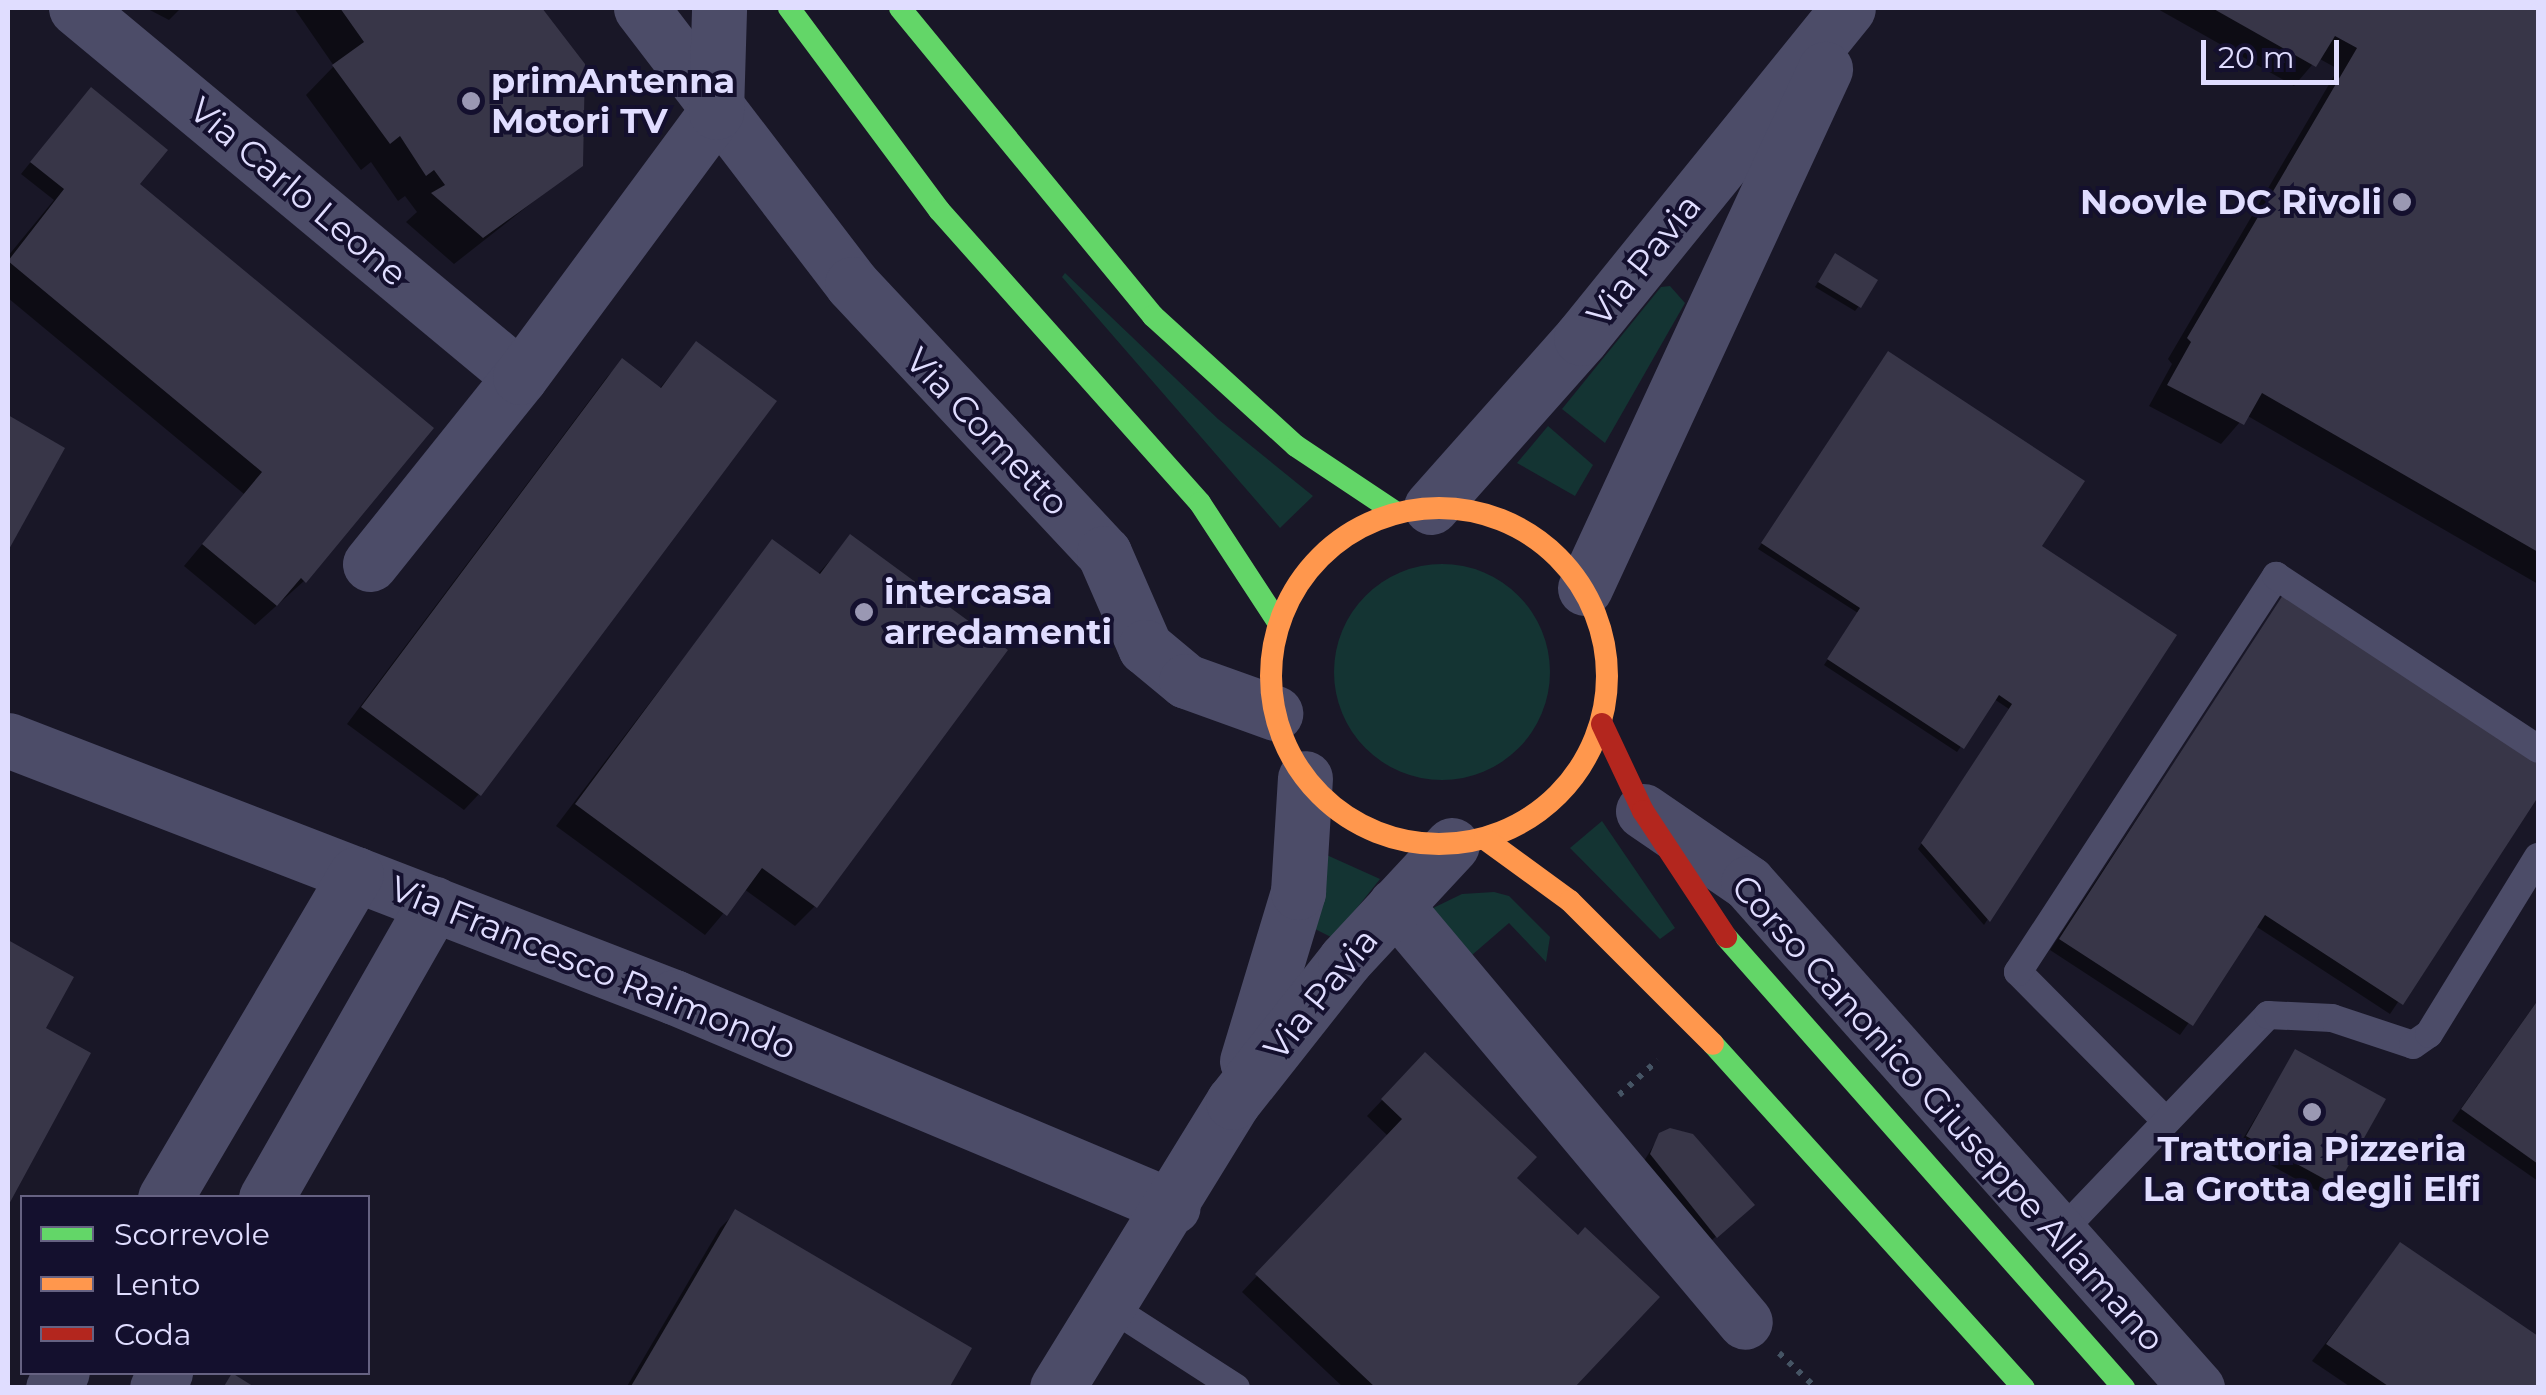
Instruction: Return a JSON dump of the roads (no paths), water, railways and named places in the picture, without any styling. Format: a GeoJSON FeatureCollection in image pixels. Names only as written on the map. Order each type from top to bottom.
{"type":"FeatureCollection","features":[{"type":"Feature","properties":{"kind":"main road"},"geometry":{"type":"LineString","coordinates":[[788,8],[939,210],[1200,503],[1278,622]]}},
{"type":"Feature","properties":{"kind":"main road"},"geometry":{"type":"LineString","coordinates":[[900,8],[1152,316],[1296,446],[1413,510]]}},
{"type":"Feature","properties":{"kind":"main road"},"geometry":{"type":"LineString","coordinates":[[1413,510],[1476,511],[1519,526],[1556,553],[1585,588],[1603,632],[1609,677],[1602,724],[1578,775],[1536,815],[1468,842],[1397,840],[1346,816],[1304,778],[1275,712],[1270,673],[1278,622],[1304,573],[1331,548],[1413,510]]}},
{"type":"Feature","properties":{"kind":"main road","name":"Corso Canonico Giuseppe Allamano"},"geometry":{"type":"LineString","coordinates":[[1602,724],[1643,811],[1708,917],[2124,1388]]}},
{"type":"Feature","properties":{"kind":"main road"},"geometry":{"type":"LineString","coordinates":[[1468,842],[1570,901],[1696,1026],[2024,1388]]}},
{"type":"Feature","properties":{"kind":"street","name":"Via Carlo Leone"},"geometry":{"type":"LineString","coordinates":[[76,8],[520,378]]}},
{"type":"Feature","properties":{"kind":"street","name":"Via Cometto"},"geometry":{"type":"LineString","coordinates":[[641,8],[716,112],[912,355],[1104,553],[1145,648],[1186,681],[1275,712]]}},
{"type":"Feature","properties":{"kind":"street"},"geometry":{"type":"LineString","coordinates":[[370,564],[520,378],[716,112],[719,8]]}},
{"type":"Feature","properties":{"kind":"street","name":"Via Pavia"},"geometry":{"type":"LineString","coordinates":[[1413,510],[1581,338],[1851,8]]}},
{"type":"Feature","properties":{"kind":"street","name":"Via Pavia"},"geometry":{"type":"LineString","coordinates":[[1585,588],[1851,8]]}},
{"type":"Feature","properties":{"kind":"street","name":"Via Francesco Raimondo"},"geometry":{"type":"LineString","coordinates":[[8,740],[674,997],[1173,1207]]}},
{"type":"Feature","properties":{"kind":"street","name":"Via Pavia"},"geometry":{"type":"LineString","coordinates":[[1233,1102],[1278,974],[1298,892],[1304,778]]}},
{"type":"Feature","properties":{"kind":"street","name":"Corso Canonico Giuseppe Allamano"},"geometry":{"type":"LineString","coordinates":[[1643,811],[1748,883],[2198,1388]]}},
{"type":"Feature","properties":{"kind":"street","name":"Via Pavia"},"geometry":{"type":"LineString","coordinates":[[1057,1388],[1173,1207],[1233,1102],[1394,905],[1468,842]]}},
{"type":"Feature","properties":{"kind":"street"},"geometry":{"type":"LineString","coordinates":[[168,1195],[356,874]]}},
{"type":"Feature","properties":{"kind":"street"},"geometry":{"type":"LineString","coordinates":[[268,1195],[434,904]]}},
{"type":"Feature","properties":{"kind":"street"},"geometry":{"type":"LineString","coordinates":[[1394,905],[1745,1322]]}},
{"type":"Feature","properties":{"kind":"street"},"geometry":{"type":"LineString","coordinates":[[262,1035],[334,1079]]}},
{"type":"Feature","properties":{"kind":"lane"},"geometry":{"type":"LineString","coordinates":[[2166,1121],[2018,972],[2276,576],[2538,749]]}},
{"type":"Feature","properties":{"kind":"lane"},"geometry":{"type":"LineString","coordinates":[[2059,1234],[2268,1015],[2332,1018],[2414,1045],[2429,1034],[2538,858]]}},
{"type":"Feature","properties":{"kind":"lane"},"geometry":{"type":"LineString","coordinates":[[1109,1306],[1236,1388]]}},
{"type":"Feature","properties":{"kind":"place","name":"primAntenna Motori TV"},"geometry":{"type":"Point","coordinates":[471,101]}},
{"type":"Feature","properties":{"kind":"place","name":"Noovle DC Rivoli"},"geometry":{"type":"Point","coordinates":[2402,202]}},
{"type":"Feature","properties":{"kind":"place","name":"intercasa arredamenti"},"geometry":{"type":"Point","coordinates":[864,612]}},
{"type":"Feature","properties":{"kind":"place","name":"Trattoria Pizzeria La Grotta degli Elfi"},"geometry":{"type":"Point","coordinates":[2312,1112]}}]}
